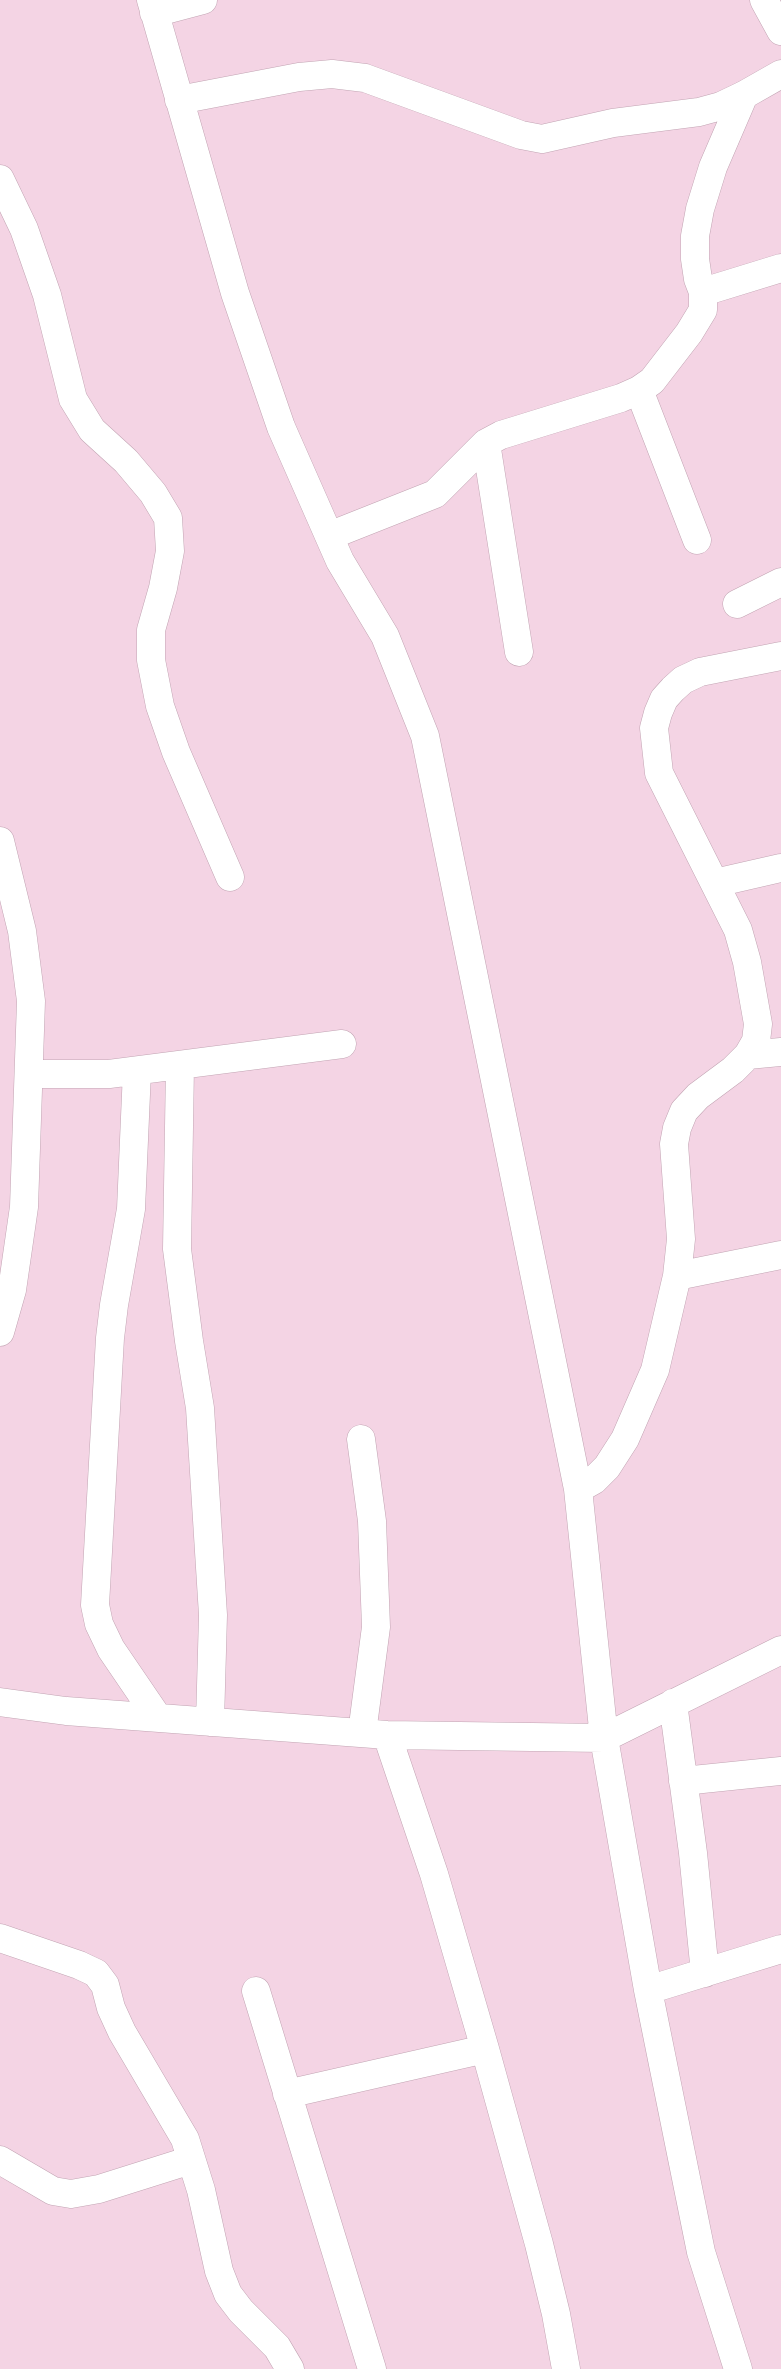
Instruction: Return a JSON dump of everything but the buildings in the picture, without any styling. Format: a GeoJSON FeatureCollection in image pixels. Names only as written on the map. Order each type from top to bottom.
{"type":"FeatureCollection","features":[{"type":"Feature","properties":{"kind":"street"},"geometry":{"type":"LineString","coordinates":[[203,0],[152,6],[210,212],[261,373],[281,427],[340,561],[385,636],[425,736],[578,1489],[604,1738],[648,1990],[702,2252],[738,2369]]}},
{"type":"Feature","properties":{"kind":"street"},"geometry":{"type":"LineString","coordinates":[[764,0],[781,31]]}},
{"type":"Feature","properties":{"kind":"street"},"geometry":{"type":"LineString","coordinates":[[179,100],[299,77],[332,74],[364,78],[521,135],[542,139],[612,123],[699,112],[721,106],[781,74]]}},
{"type":"Feature","properties":{"kind":"street"},"geometry":{"type":"LineString","coordinates":[[329,536],[435,494],[486,443],[501,435],[639,390],[652,381],[689,333],[702,310],[703,292],[695,259],[695,236],[700,209],[721,145],[744,95]]}},
{"type":"Feature","properties":{"kind":"street"},"geometry":{"type":"LineString","coordinates":[[0,179],[24,229],[47,295],[73,399],[92,430],[126,461],[153,493],[168,518],[170,551],[163,588],[151,630],[151,660],[160,706],[176,752],[230,877]]}},
{"type":"Feature","properties":{"kind":"street"},"geometry":{"type":"LineString","coordinates":[[703,292],[781,268]]}},
{"type":"Feature","properties":{"kind":"street"},"geometry":{"type":"LineString","coordinates":[[639,390],[698,540]]}},
{"type":"Feature","properties":{"kind":"street"},"geometry":{"type":"LineString","coordinates":[[486,443],[519,652]]}},
{"type":"Feature","properties":{"kind":"street"},"geometry":{"type":"LineString","coordinates":[[737,604],[781,582]]}},
{"type":"Feature","properties":{"kind":"street"},"geometry":{"type":"LineString","coordinates":[[578,1489],[594,1480],[607,1467],[625,1439],[655,1370],[677,1276],[681,1239],[674,1144],[677,1128],[684,1111],[698,1096],[733,1070],[748,1055],[756,1041],[758,1024],[747,962],[738,930],[659,773],[654,728],[664,699],[683,680],[700,672],[781,656]]}},
{"type":"Feature","properties":{"kind":"street"},"geometry":{"type":"LineString","coordinates":[[0,841],[22,931],[32,1001],[24,1206],[12,1290],[0,1332]]}},
{"type":"Feature","properties":{"kind":"street"},"geometry":{"type":"LineString","coordinates":[[715,883],[781,868]]}},
{"type":"Feature","properties":{"kind":"street"},"geometry":{"type":"LineString","coordinates":[[30,1074],[137,1072],[224,1058],[342,1044]]}},
{"type":"Feature","properties":{"kind":"street"},"geometry":{"type":"LineString","coordinates":[[748,1055],[781,1052]]}},
{"type":"Feature","properties":{"kind":"street"},"geometry":{"type":"LineString","coordinates":[[180,1066],[177,1249],[200,1408],[213,1615],[210,1722]]}},
{"type":"Feature","properties":{"kind":"street"},"geometry":{"type":"LineString","coordinates":[[137,1072],[131,1209],[110,1338],[95,1605],[99,1624],[112,1649],[158,1718]]}},
{"type":"Feature","properties":{"kind":"street"},"geometry":{"type":"LineString","coordinates":[[677,1276],[781,1255]]}},
{"type":"Feature","properties":{"kind":"street"},"geometry":{"type":"LineString","coordinates":[[362,1439],[372,1521],[376,1627],[375,1734],[434,1874],[539,2244],[556,2314],[566,2369]]}},
{"type":"Feature","properties":{"kind":"street"},"geometry":{"type":"LineString","coordinates":[[1,1699],[66,1711],[375,1734],[604,1738],[781,1650]]}},
{"type":"Feature","properties":{"kind":"street"},"geometry":{"type":"LineString","coordinates":[[673,1703],[693,1853],[705,1973]]}},
{"type":"Feature","properties":{"kind":"street"},"geometry":{"type":"LineString","coordinates":[[683,1781],[781,1771]]}},
{"type":"Feature","properties":{"kind":"street"},"geometry":{"type":"LineString","coordinates":[[0,1938],[79,1965],[96,1973],[105,1985],[111,2008],[122,2032],[185,2139],[201,2190],[219,2271],[228,2294],[241,2311],[277,2347],[290,2369]]}},
{"type":"Feature","properties":{"kind":"street"},"geometry":{"type":"LineString","coordinates":[[648,1990],[781,1949]]}},
{"type":"Feature","properties":{"kind":"street"},"geometry":{"type":"LineString","coordinates":[[256,1991],[372,2369]]}},
{"type":"Feature","properties":{"kind":"street"},"geometry":{"type":"LineString","coordinates":[[287,2094],[484,2049]]}},
{"type":"Feature","properties":{"kind":"street"},"geometry":{"type":"LineString","coordinates":[[0,2160],[53,2191],[71,2194],[100,2189],[192,2160]]}}]}
